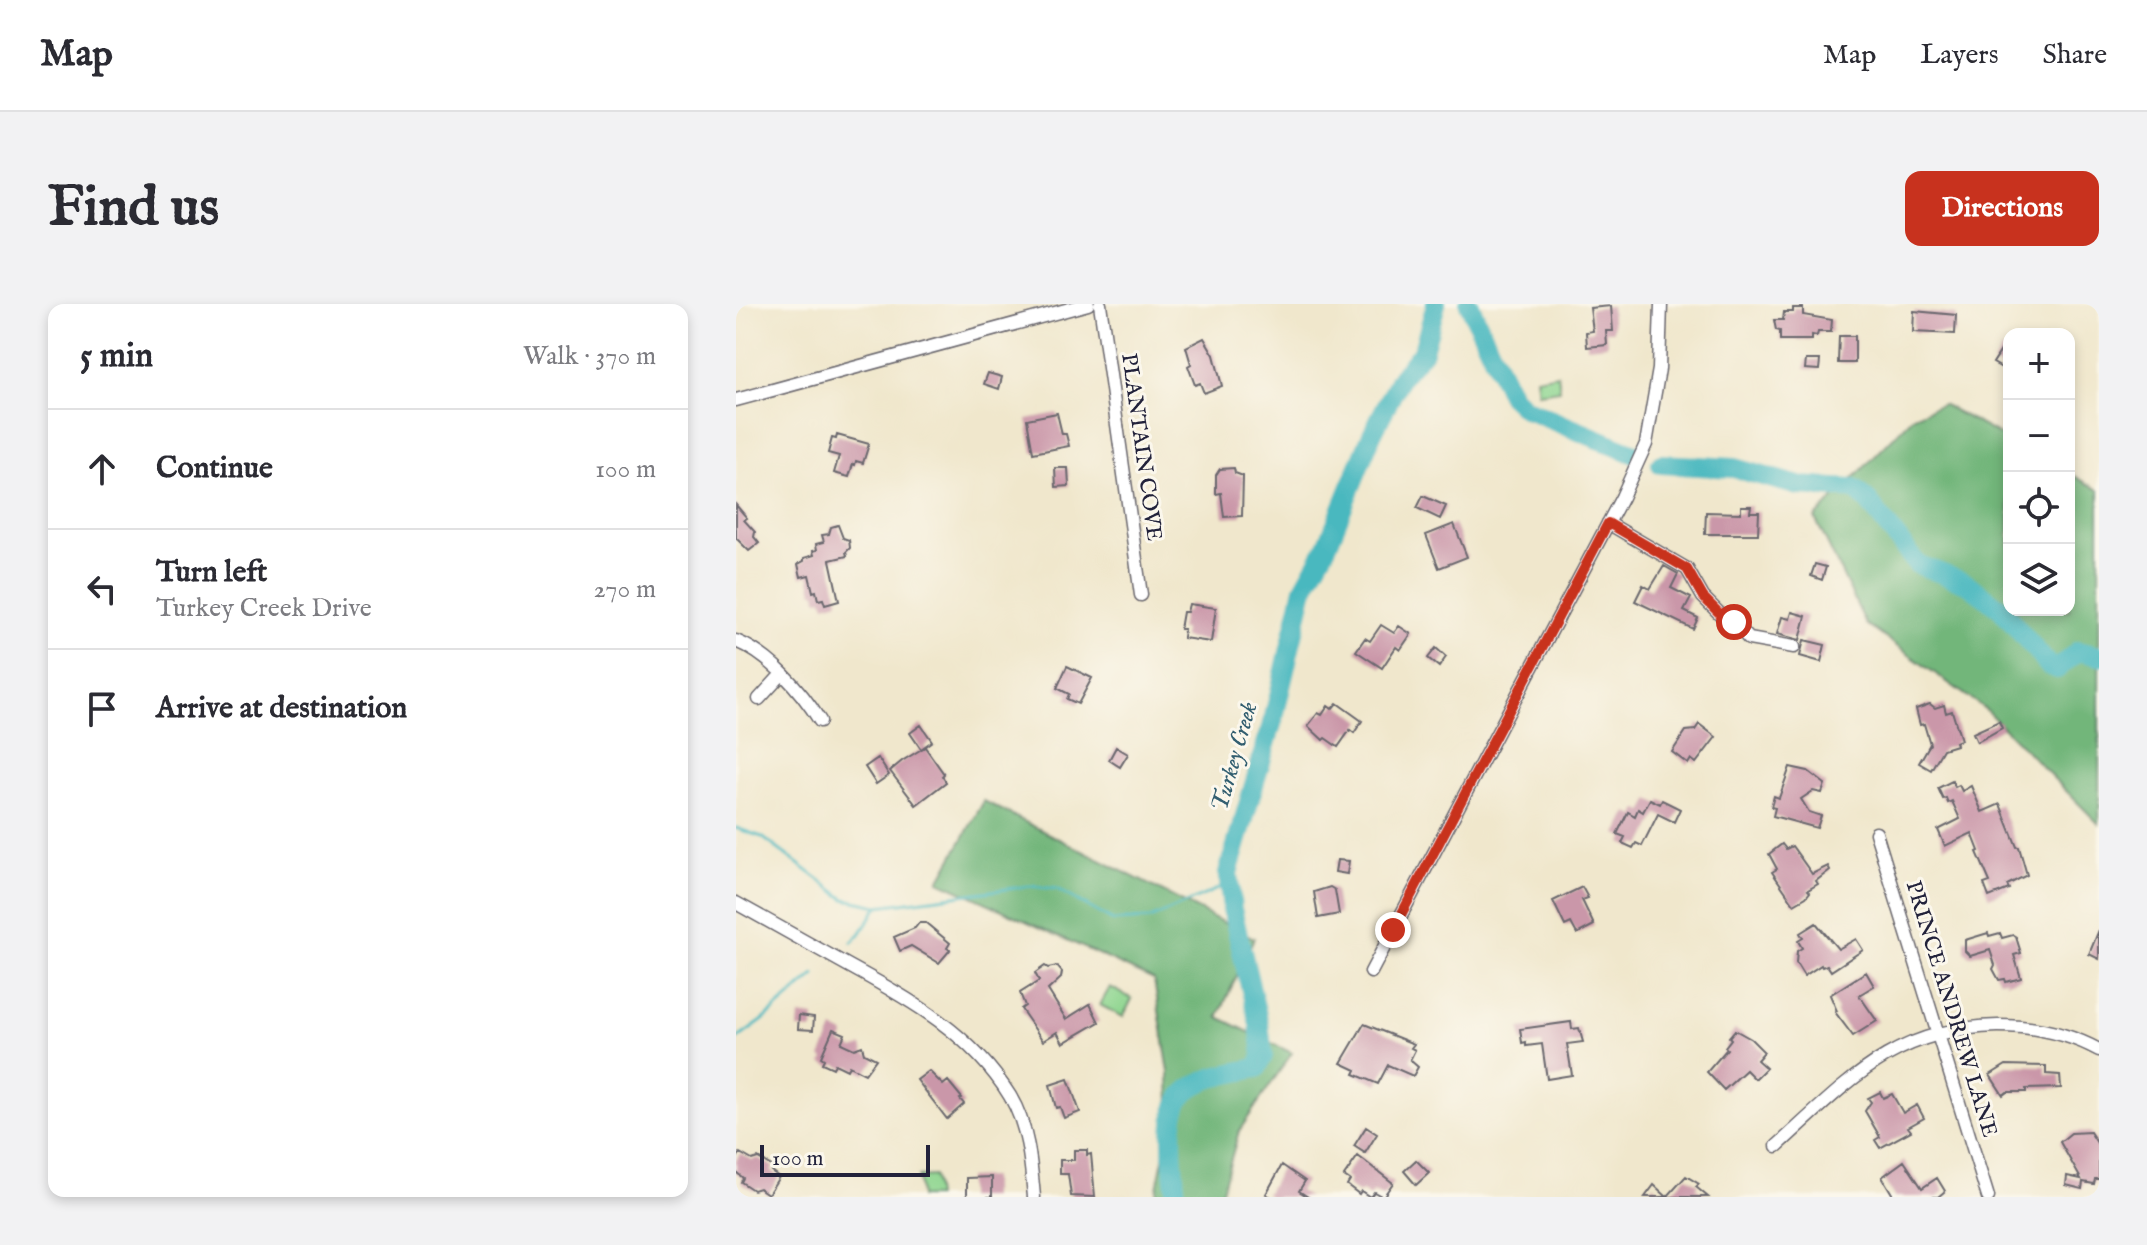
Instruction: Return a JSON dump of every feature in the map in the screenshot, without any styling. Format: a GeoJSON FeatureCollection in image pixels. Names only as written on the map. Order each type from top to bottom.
{"type":"FeatureCollection","features":[{"type":"Feature","properties":{"kind":"street"},"geometry":{"type":"LineString","coordinates":[[736,400],[1088,304]]}},
{"type":"Feature","properties":{"kind":"street","name":"PLANTAIN COVE"},"geometry":{"type":"LineString","coordinates":[[1100,304],[1141,595]]}},
{"type":"Feature","properties":{"kind":"street"},"geometry":{"type":"LineString","coordinates":[[1371,972],[1608,523],[1646,444],[1659,369],[1661,304]]}},
{"type":"Feature","properties":{"kind":"street"},"geometry":{"type":"LineString","coordinates":[[1608,523],[1687,569],[1703,597],[1720,614],[1734,622],[1749,639],[1794,647]]}},
{"type":"Feature","properties":{"kind":"street"},"geometry":{"type":"LineString","coordinates":[[736,641],[754,649],[808,702],[820,721]]}},
{"type":"Feature","properties":{"kind":"street"},"geometry":{"type":"LineString","coordinates":[[759,699],[781,675]]}},
{"type":"Feature","properties":{"kind":"street","name":"PRINCE ANDREW LANE"},"geometry":{"type":"LineString","coordinates":[[1876,833],[1988,1197]]}},
{"type":"Feature","properties":{"kind":"street"},"geometry":{"type":"LineString","coordinates":[[736,903],[912,1000],[960,1035],[1011,1097],[1030,1153],[1034,1197]]}},
{"type":"Feature","properties":{"kind":"street"},"geometry":{"type":"LineString","coordinates":[[1777,1146],[1861,1072],[1884,1056],[1938,1033],[1979,1027],[2029,1028],[2073,1038],[2099,1050]]}},
{"type":"Feature","properties":{"kind":"green space"},"geometry":{"type":"Polygon","coordinates":[[[1558,374],[1560,390],[1538,393],[1536,378],[1558,374]]]}},
{"type":"Feature","properties":{"kind":"green space"},"geometry":{"type":"Polygon","coordinates":[[[1942,404],[2003,437],[2003,616],[2075,616],[2075,476],[2099,490],[2099,824],[1985,709],[1866,624],[1815,518],[1914,416],[1942,404]]]}},
{"type":"Feature","properties":{"kind":"green space"},"geometry":{"type":"Polygon","coordinates":[[[984,801],[1254,938],[1218,1017],[1292,1053],[1239,1131],[1220,1197],[1155,1197],[1170,1126],[1169,1072],[1154,980],[939,881],[984,801]]]}},
{"type":"Feature","properties":{"kind":"green space"},"geometry":{"type":"Polygon","coordinates":[[[1110,987],[1132,999],[1123,1017],[1100,1005],[1110,987]]]}},
{"type":"Feature","properties":{"kind":"green space"},"geometry":{"type":"Polygon","coordinates":[[[933,1176],[936,1197],[920,1197],[918,1177],[933,1176]]]}},
{"type":"Feature","properties":{"kind":"building"},"geometry":{"type":"Polygon","coordinates":[[[1611,306],[1613,331],[1606,331],[1607,345],[1587,347],[1586,332],[1593,331],[1590,308],[1611,306]]]}},
{"type":"Feature","properties":{"kind":"building"},"geometry":{"type":"Polygon","coordinates":[[[1793,308],[1803,308],[1803,315],[1832,320],[1831,332],[1818,332],[1817,336],[1812,335],[1812,340],[1780,340],[1780,331],[1776,330],[1774,320],[1783,320],[1784,312],[1793,312],[1793,308]]]}},
{"type":"Feature","properties":{"kind":"building"},"geometry":{"type":"Polygon","coordinates":[[[1914,311],[1956,315],[1955,334],[1913,332],[1914,311]]]}},
{"type":"Feature","properties":{"kind":"building"},"geometry":{"type":"Polygon","coordinates":[[[1839,336],[1855,336],[1855,363],[1838,363],[1839,336]]]}},
{"type":"Feature","properties":{"kind":"building"},"geometry":{"type":"Polygon","coordinates":[[[1204,338],[1214,355],[1222,386],[1204,393],[1200,383],[1195,385],[1188,366],[1191,364],[1186,347],[1204,338]]]}},
{"type":"Feature","properties":{"kind":"building"},"geometry":{"type":"Polygon","coordinates":[[[2002,349],[2003,369],[1993,363],[2002,349]]]}},
{"type":"Feature","properties":{"kind":"building"},"geometry":{"type":"Polygon","coordinates":[[[1806,360],[1820,360],[1819,370],[1805,369],[1806,360]]]}},
{"type":"Feature","properties":{"kind":"building"},"geometry":{"type":"Polygon","coordinates":[[[988,373],[1002,377],[999,389],[984,384],[988,373]]]}},
{"type":"Feature","properties":{"kind":"building"},"geometry":{"type":"Polygon","coordinates":[[[1057,413],[1062,434],[1066,434],[1069,446],[1033,453],[1027,419],[1057,413]]]}},
{"type":"Feature","properties":{"kind":"building"},"geometry":{"type":"Polygon","coordinates":[[[837,435],[869,444],[863,463],[856,461],[853,464],[849,477],[834,473],[839,456],[828,453],[832,438],[836,439],[837,435]]]}},
{"type":"Feature","properties":{"kind":"building"},"geometry":{"type":"Polygon","coordinates":[[[1055,468],[1068,468],[1069,486],[1056,487],[1055,468]]]}},
{"type":"Feature","properties":{"kind":"building"},"geometry":{"type":"Polygon","coordinates":[[[1234,468],[1235,473],[1243,476],[1242,516],[1224,517],[1221,493],[1216,494],[1216,475],[1220,469],[1234,468]]]}},
{"type":"Feature","properties":{"kind":"building"},"geometry":{"type":"Polygon","coordinates":[[[1423,496],[1446,506],[1440,519],[1417,508],[1423,496]]]}},
{"type":"Feature","properties":{"kind":"building"},"geometry":{"type":"Polygon","coordinates":[[[736,505],[747,518],[744,520],[755,532],[754,537],[759,543],[749,551],[736,538],[736,505]]]}},
{"type":"Feature","properties":{"kind":"building"},"geometry":{"type":"Polygon","coordinates":[[[1741,506],[1751,506],[1750,512],[1759,512],[1758,534],[1705,534],[1706,512],[1741,513],[1741,506]]]}},
{"type":"Feature","properties":{"kind":"building"},"geometry":{"type":"Polygon","coordinates":[[[1454,524],[1467,557],[1439,568],[1426,535],[1454,524]]]}},
{"type":"Feature","properties":{"kind":"building"},"geometry":{"type":"Polygon","coordinates":[[[838,525],[843,538],[849,540],[850,548],[847,556],[830,560],[839,601],[825,605],[823,599],[818,600],[816,591],[813,592],[809,575],[801,577],[798,564],[814,555],[816,544],[824,542],[822,535],[829,534],[831,527],[838,525]]]}},
{"type":"Feature","properties":{"kind":"building"},"geometry":{"type":"Polygon","coordinates":[[[1815,564],[1826,567],[1822,580],[1811,576],[1815,564]]]}},
{"type":"Feature","properties":{"kind":"building"},"geometry":{"type":"Polygon","coordinates":[[[1664,566],[1678,574],[1671,588],[1691,598],[1684,611],[1698,618],[1693,629],[1635,601],[1643,585],[1650,589],[1664,566]]]}},
{"type":"Feature","properties":{"kind":"building"},"geometry":{"type":"Polygon","coordinates":[[[1189,604],[1216,608],[1211,642],[1183,638],[1184,629],[1180,629],[1183,612],[1187,612],[1189,604]]]}},
{"type":"Feature","properties":{"kind":"building"},"geometry":{"type":"Polygon","coordinates":[[[1792,612],[1806,616],[1800,640],[1777,634],[1782,617],[1790,619],[1792,612]]]}},
{"type":"Feature","properties":{"kind":"building"},"geometry":{"type":"Polygon","coordinates":[[[1381,625],[1394,633],[1399,626],[1411,634],[1400,650],[1396,647],[1382,668],[1356,651],[1365,638],[1370,641],[1381,625]]]}},
{"type":"Feature","properties":{"kind":"building"},"geometry":{"type":"Polygon","coordinates":[[[1804,640],[1825,645],[1821,662],[1800,656],[1804,640]]]}},
{"type":"Feature","properties":{"kind":"building"},"geometry":{"type":"Polygon","coordinates":[[[1436,648],[1446,657],[1439,667],[1428,658],[1436,648]]]}},
{"type":"Feature","properties":{"kind":"building"},"geometry":{"type":"Polygon","coordinates":[[[1067,666],[1092,678],[1078,704],[1067,699],[1069,694],[1057,688],[1067,666]]]}},
{"type":"Feature","properties":{"kind":"building"},"geometry":{"type":"Polygon","coordinates":[[[1337,703],[1362,721],[1354,733],[1350,730],[1338,747],[1325,738],[1323,740],[1308,726],[1318,713],[1322,715],[1328,706],[1332,709],[1337,703]]]}},
{"type":"Feature","properties":{"kind":"building"},"geometry":{"type":"Polygon","coordinates":[[[1930,704],[1935,708],[1944,705],[1946,713],[1952,711],[1961,740],[1943,749],[1931,770],[1919,763],[1930,744],[1916,709],[1930,704]]]}},
{"type":"Feature","properties":{"kind":"building"},"geometry":{"type":"Polygon","coordinates":[[[1999,721],[2002,728],[1977,742],[1973,733],[1999,721]]]}},
{"type":"Feature","properties":{"kind":"building"},"geometry":{"type":"Polygon","coordinates":[[[1699,724],[1716,737],[1696,763],[1691,759],[1688,764],[1672,752],[1686,731],[1695,730],[1699,724]]]}},
{"type":"Feature","properties":{"kind":"building"},"geometry":{"type":"Polygon","coordinates":[[[921,725],[932,741],[921,749],[910,733],[921,725]]]}},
{"type":"Feature","properties":{"kind":"building"},"geometry":{"type":"Polygon","coordinates":[[[925,747],[944,774],[942,776],[946,782],[916,805],[890,771],[925,747]]]}},
{"type":"Feature","properties":{"kind":"building"},"geometry":{"type":"Polygon","coordinates":[[[1116,747],[1128,754],[1120,767],[1109,760],[1116,747]]]}},
{"type":"Feature","properties":{"kind":"building"},"geometry":{"type":"Polygon","coordinates":[[[878,758],[889,775],[876,784],[865,767],[878,758]]]}},
{"type":"Feature","properties":{"kind":"building"},"geometry":{"type":"Polygon","coordinates":[[[1790,767],[1808,771],[1825,784],[1822,793],[1813,791],[1801,799],[1809,812],[1821,816],[1817,828],[1773,816],[1775,808],[1771,807],[1774,796],[1779,798],[1790,767]]]}},
{"type":"Feature","properties":{"kind":"building"},"geometry":{"type":"Polygon","coordinates":[[[1952,781],[1962,791],[1971,786],[1982,812],[2000,804],[2019,847],[2027,875],[2007,885],[2009,889],[1989,897],[1984,884],[1990,882],[1972,833],[1945,846],[1938,830],[1960,819],[1952,801],[1948,803],[1946,798],[1943,799],[1938,788],[1952,781]]]}},
{"type":"Feature","properties":{"kind":"building"},"geometry":{"type":"Polygon","coordinates":[[[1650,799],[1660,804],[1662,800],[1680,809],[1674,822],[1658,814],[1642,846],[1636,843],[1633,848],[1622,843],[1625,837],[1617,834],[1628,812],[1635,816],[1638,809],[1643,812],[1650,799]]]}},
{"type":"Feature","properties":{"kind":"building"},"geometry":{"type":"Polygon","coordinates":[[[1782,844],[1786,849],[1792,846],[1812,874],[1828,866],[1830,870],[1808,890],[1810,892],[1806,897],[1794,904],[1772,872],[1777,869],[1769,854],[1782,844]]]}},
{"type":"Feature","properties":{"kind":"building"},"geometry":{"type":"Polygon","coordinates":[[[1337,860],[1349,861],[1347,874],[1335,872],[1337,860]]]}},
{"type":"Feature","properties":{"kind":"building"},"geometry":{"type":"Polygon","coordinates":[[[1330,887],[1335,890],[1339,914],[1318,918],[1314,892],[1330,887]]]}},
{"type":"Feature","properties":{"kind":"building"},"geometry":{"type":"Polygon","coordinates":[[[1582,887],[1588,898],[1582,900],[1594,925],[1577,934],[1571,923],[1565,926],[1553,901],[1582,887]]]}},
{"type":"Feature","properties":{"kind":"building"},"geometry":{"type":"Polygon","coordinates":[[[919,923],[926,923],[950,943],[947,948],[950,950],[939,963],[911,946],[900,951],[894,937],[915,928],[919,923]]]}},
{"type":"Feature","properties":{"kind":"building"},"geometry":{"type":"Polygon","coordinates":[[[1816,923],[1838,949],[1856,939],[1863,950],[1831,971],[1827,965],[1821,965],[1804,976],[1796,963],[1797,951],[1802,948],[1798,941],[1803,938],[1800,933],[1816,923]]]}},
{"type":"Feature","properties":{"kind":"building"},"geometry":{"type":"Polygon","coordinates":[[[2099,930],[2099,959],[2089,954],[2099,930]]]}},
{"type":"Feature","properties":{"kind":"building"},"geometry":{"type":"Polygon","coordinates":[[[1988,933],[1989,936],[2000,933],[2002,938],[2016,937],[2021,953],[2014,955],[2021,978],[2006,982],[2005,979],[1999,980],[1993,969],[1995,965],[1990,950],[1970,956],[1965,951],[1965,940],[1988,933]]]}},
{"type":"Feature","properties":{"kind":"building"},"geometry":{"type":"Polygon","coordinates":[[[1045,966],[1057,966],[1062,972],[1061,978],[1048,990],[1066,1019],[1090,1004],[1099,1022],[1063,1043],[1057,1032],[1043,1041],[1021,1009],[1025,1006],[1020,993],[1039,981],[1035,973],[1045,966]]]}},
{"type":"Feature","properties":{"kind":"building"},"geometry":{"type":"Polygon","coordinates":[[[1866,972],[1874,986],[1859,995],[1877,1021],[1853,1036],[1835,1012],[1830,995],[1866,972]]]}},
{"type":"Feature","properties":{"kind":"building"},"geometry":{"type":"Polygon","coordinates":[[[799,1015],[814,1017],[813,1030],[798,1029],[799,1015]]]}},
{"type":"Feature","properties":{"kind":"building"},"geometry":{"type":"Polygon","coordinates":[[[1571,1022],[1572,1029],[1579,1028],[1583,1042],[1567,1044],[1572,1075],[1547,1079],[1542,1044],[1526,1046],[1526,1042],[1522,1043],[1520,1029],[1571,1022]]]}},
{"type":"Feature","properties":{"kind":"building"},"geometry":{"type":"Polygon","coordinates":[[[1364,1024],[1414,1044],[1411,1048],[1415,1050],[1410,1060],[1418,1067],[1413,1076],[1388,1065],[1378,1084],[1354,1074],[1356,1070],[1341,1063],[1364,1024]]]}},
{"type":"Feature","properties":{"kind":"building"},"geometry":{"type":"Polygon","coordinates":[[[833,1029],[845,1034],[841,1043],[854,1049],[862,1046],[864,1053],[876,1059],[865,1074],[849,1066],[847,1070],[835,1064],[833,1068],[822,1063],[824,1059],[821,1057],[833,1029]]]}},
{"type":"Feature","properties":{"kind":"building"},"geometry":{"type":"Polygon","coordinates":[[[1735,1030],[1751,1039],[1764,1052],[1757,1060],[1766,1068],[1755,1079],[1746,1070],[1724,1090],[1707,1072],[1727,1049],[1729,1037],[1735,1030]]]}},
{"type":"Feature","properties":{"kind":"building"},"geometry":{"type":"Polygon","coordinates":[[[2006,1065],[2046,1066],[2046,1074],[2060,1075],[2061,1088],[2026,1089],[2026,1092],[2007,1092],[2003,1095],[1990,1075],[2006,1065]]]}},
{"type":"Feature","properties":{"kind":"building"},"geometry":{"type":"Polygon","coordinates":[[[929,1071],[943,1085],[948,1081],[962,1098],[964,1104],[947,1119],[917,1080],[929,1071]]]}},
{"type":"Feature","properties":{"kind":"building"},"geometry":{"type":"Polygon","coordinates":[[[1068,1079],[1080,1112],[1064,1118],[1060,1107],[1056,1108],[1050,1085],[1068,1079]]]}},
{"type":"Feature","properties":{"kind":"building"},"geometry":{"type":"Polygon","coordinates":[[[1880,1092],[1883,1098],[1892,1094],[1903,1113],[1917,1105],[1924,1118],[1908,1127],[1911,1131],[1880,1148],[1875,1140],[1880,1137],[1865,1111],[1871,1102],[1868,1098],[1880,1092]]]}},
{"type":"Feature","properties":{"kind":"building"},"geometry":{"type":"Polygon","coordinates":[[[1366,1127],[1377,1134],[1365,1153],[1354,1146],[1366,1127]]]}},
{"type":"Feature","properties":{"kind":"building"},"geometry":{"type":"Polygon","coordinates":[[[2090,1132],[2099,1146],[2099,1179],[2095,1179],[2094,1184],[2083,1182],[2082,1189],[2066,1185],[2067,1176],[2081,1179],[2060,1142],[2071,1133],[2090,1132]]]}},
{"type":"Feature","properties":{"kind":"building"},"geometry":{"type":"Polygon","coordinates":[[[1074,1150],[1087,1150],[1087,1155],[1091,1154],[1095,1197],[1071,1196],[1068,1174],[1060,1174],[1060,1160],[1074,1160],[1074,1150]]]}},
{"type":"Feature","properties":{"kind":"building"},"geometry":{"type":"Polygon","coordinates":[[[740,1153],[752,1160],[758,1158],[773,1167],[771,1171],[779,1177],[768,1194],[759,1188],[753,1190],[741,1182],[743,1178],[736,1172],[736,1160],[740,1153]]]}},
{"type":"Feature","properties":{"kind":"building"},"geometry":{"type":"Polygon","coordinates":[[[1358,1156],[1393,1183],[1383,1197],[1374,1192],[1370,1197],[1361,1191],[1359,1194],[1347,1185],[1350,1180],[1344,1176],[1358,1156]]]}},
{"type":"Feature","properties":{"kind":"building"},"geometry":{"type":"Polygon","coordinates":[[[1416,1160],[1429,1173],[1416,1185],[1404,1171],[1416,1160]]]}},
{"type":"Feature","properties":{"kind":"building"},"geometry":{"type":"Polygon","coordinates":[[[1904,1161],[1922,1188],[1937,1178],[1945,1191],[1938,1197],[1894,1197],[1882,1177],[1904,1161]]]}},
{"type":"Feature","properties":{"kind":"building"},"geometry":{"type":"Polygon","coordinates":[[[1282,1165],[1305,1181],[1299,1191],[1308,1197],[1271,1197],[1266,1194],[1282,1165]]]}},
{"type":"Feature","properties":{"kind":"building"},"geometry":{"type":"Polygon","coordinates":[[[1686,1176],[1699,1184],[1696,1187],[1708,1197],[1667,1197],[1686,1176]]]}},
{"type":"Feature","properties":{"kind":"building"},"geometry":{"type":"Polygon","coordinates":[[[992,1177],[992,1197],[967,1197],[967,1178],[992,1177]]]}},
{"type":"Feature","properties":{"kind":"building"},"geometry":{"type":"Polygon","coordinates":[[[1654,1185],[1667,1197],[1645,1197],[1654,1185]]]}},
{"type":"Feature","properties":{"kind":"waterway","name":"Turkey Creek"},"geometry":{"type":"LineString","coordinates":[[1176,1197],[1172,1142],[1179,1101],[1201,1082],[1257,1068],[1263,1056],[1259,1024],[1232,909],[1228,873],[1274,717],[1304,588],[1327,546],[1372,434],[1401,377],[1423,351],[1436,304]]}},
{"type":"Feature","properties":{"kind":"waterway"},"geometry":{"type":"LineString","coordinates":[[1469,304],[1511,396],[1525,409],[1632,453]]}},
{"type":"Feature","properties":{"kind":"waterway"},"geometry":{"type":"LineString","coordinates":[[1661,464],[1734,468],[1799,486],[1854,489],[1868,501],[1917,564],[1966,583],[2000,608],[2049,666],[2057,669],[2078,651],[2099,656]]}},
{"type":"Feature","properties":{"kind":"waterway"},"geometry":{"type":"LineString","coordinates":[[736,828],[762,837],[845,899],[878,906],[1030,886],[1057,889],[1113,921],[1150,919],[1229,884]]}},
{"type":"Feature","properties":{"kind":"waterway"},"geometry":{"type":"LineString","coordinates":[[852,942],[878,906]]}},
{"type":"Feature","properties":{"kind":"waterway"},"geometry":{"type":"LineString","coordinates":[[737,1039],[815,975]]}},
{"type":"Feature","properties":{"kind":"route"},"geometry":{"type":"LineString","coordinates":[[1393,930],[1608,523],[1687,569],[1703,597],[1720,614],[1734,622]]}}]}
